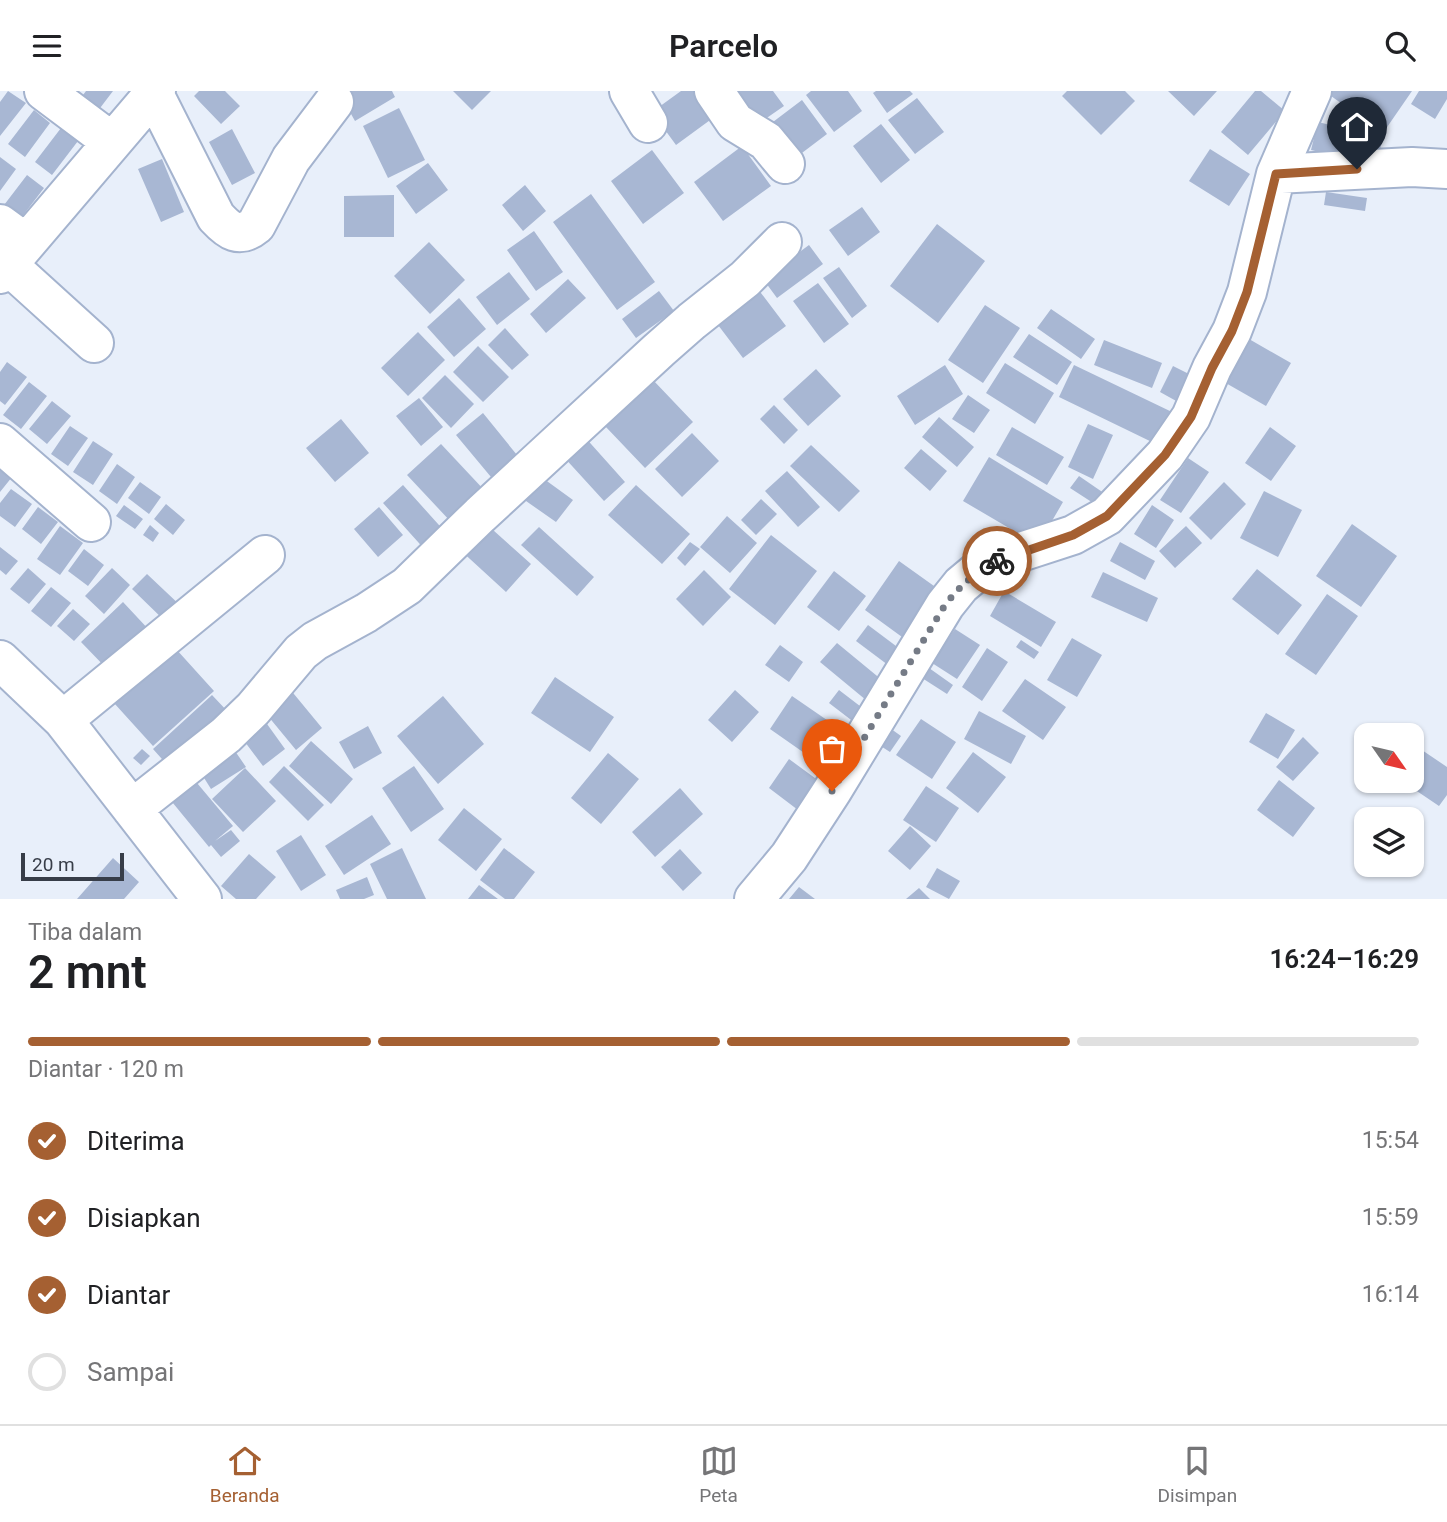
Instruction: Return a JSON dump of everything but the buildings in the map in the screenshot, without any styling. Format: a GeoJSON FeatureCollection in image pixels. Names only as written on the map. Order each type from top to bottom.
{"type":"FeatureCollection","features":[{"type":"Feature","properties":{"kind":"street"},"geometry":{"type":"LineString","coordinates":[[44,91],[112,142]]}},
{"type":"Feature","properties":{"kind":"street"},"geometry":{"type":"LineString","coordinates":[[629,91],[648,123]]}},
{"type":"Feature","properties":{"kind":"street"},"geometry":{"type":"LineString","coordinates":[[714,91],[735,122],[766,141],[785,164]]}},
{"type":"Feature","properties":{"kind":"street"},"geometry":{"type":"LineString","coordinates":[[754,899],[796,846],[945,605],[961,585],[979,570],[1002,558],[1073,535],[1107,516],[1165,455],[1191,417],[1212,368],[1232,331],[1247,292],[1276,174],[1312,91]]}},
{"type":"Feature","properties":{"kind":"street"},"geometry":{"type":"LineString","coordinates":[[94,343],[8,251],[112,142],[155,92],[216,217],[231,231],[239,233],[249,231],[256,225],[291,159],[334,102]]}},
{"type":"Feature","properties":{"kind":"street"},"geometry":{"type":"LineString","coordinates":[[1276,174],[1412,167],[1447,169]]}},
{"type":"Feature","properties":{"kind":"street"},"geometry":{"type":"LineString","coordinates":[[132,809],[226,735],[253,709],[301,652],[407,586],[659,350],[745,279],[782,242]]}},
{"type":"Feature","properties":{"kind":"street"},"geometry":{"type":"LineString","coordinates":[[0,443],[91,521]]}},
{"type":"Feature","properties":{"kind":"street"},"geometry":{"type":"LineString","coordinates":[[64,720],[265,555]]}},
{"type":"Feature","properties":{"kind":"street"},"geometry":{"type":"LineString","coordinates":[[0,660],[64,720],[202,899]]}},
{"type":"Feature","properties":{"kind":"way so far"},"geometry":{"type":"LineString","coordinates":[[832,791],[945,605],[961,585],[979,570],[997,561]]}},
{"type":"Feature","properties":{"kind":"route"},"geometry":{"type":"LineString","coordinates":[[997,561],[1073,535],[1107,516],[1165,455],[1191,417],[1212,368],[1232,331],[1247,292],[1276,174],[1357,169]]}}]}
